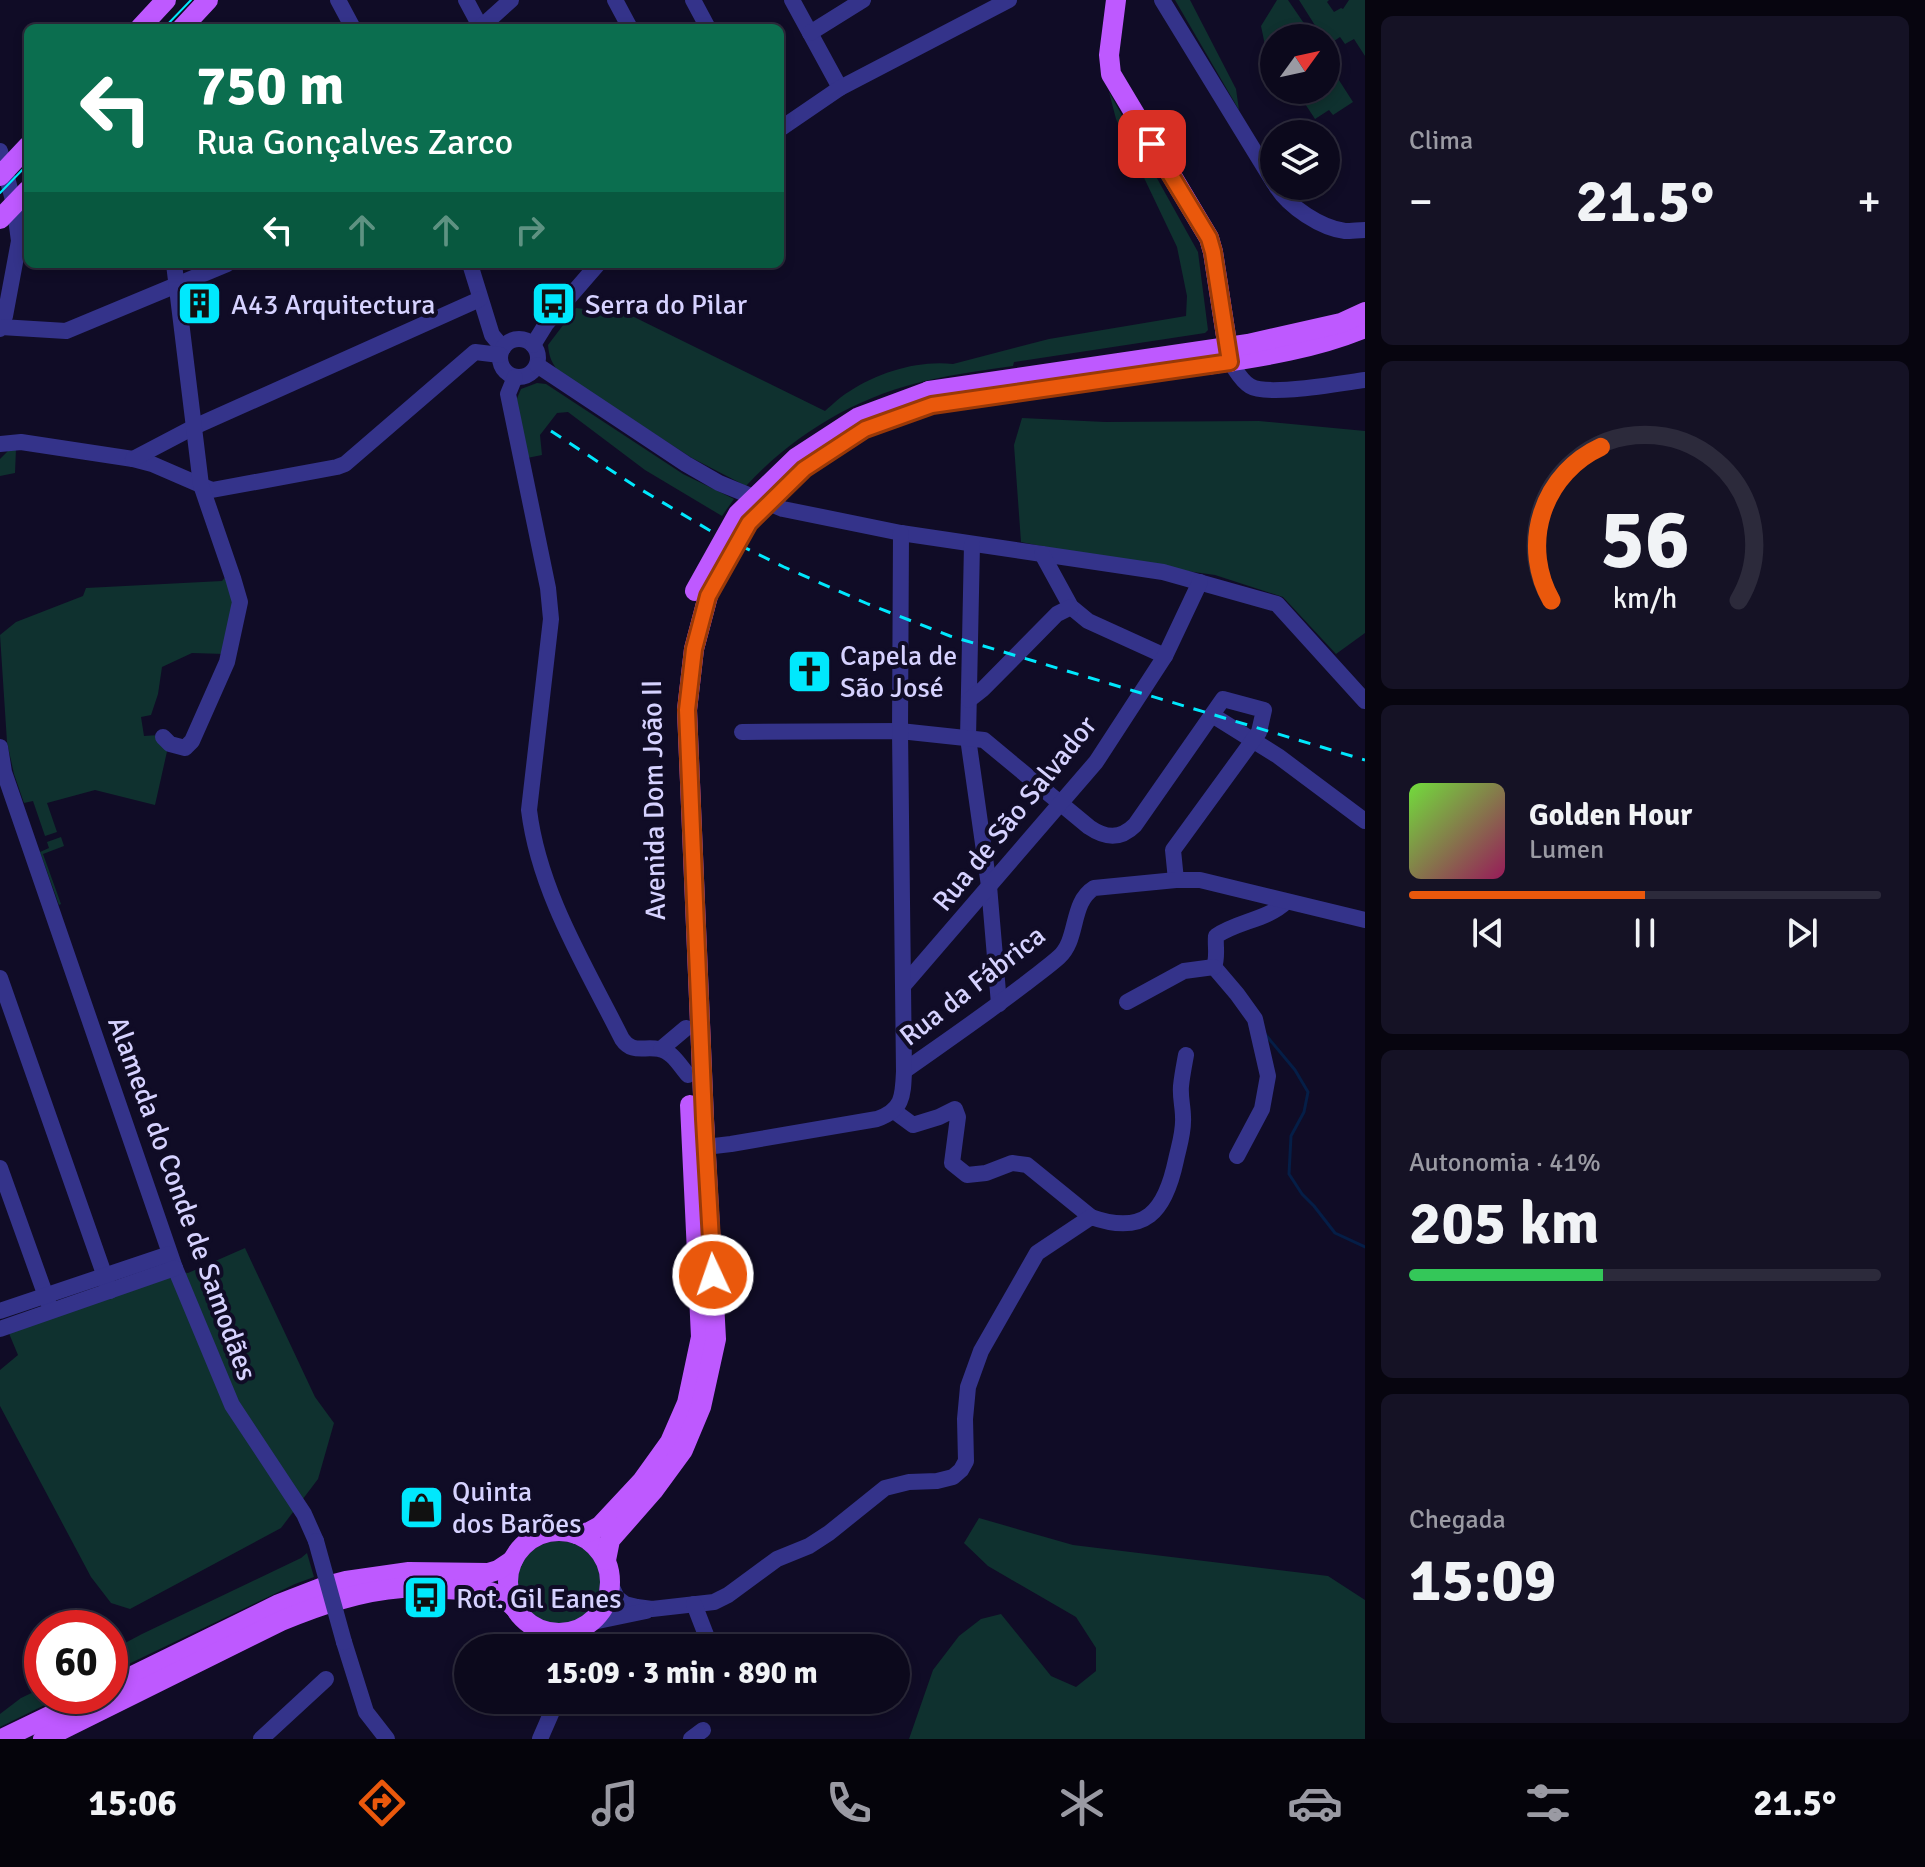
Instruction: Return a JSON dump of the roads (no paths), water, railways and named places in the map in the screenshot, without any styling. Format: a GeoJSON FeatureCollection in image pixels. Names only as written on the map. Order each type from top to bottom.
{"type":"FeatureCollection","features":[{"type":"Feature","properties":{"kind":"main road"},"geometry":{"type":"LineString","coordinates":[[144,24],[166,0]]}},
{"type":"Feature","properties":{"kind":"main road"},"geometry":{"type":"LineString","coordinates":[[186,24],[208,0]]}},
{"type":"Feature","properties":{"kind":"main road"},"geometry":{"type":"LineString","coordinates":[[1116,0],[1109,55],[1111,74],[1209,238],[1229,355]]}},
{"type":"Feature","properties":{"kind":"main road"},"geometry":{"type":"LineString","coordinates":[[2,166],[24,149]]}},
{"type":"Feature","properties":{"kind":"main road"},"geometry":{"type":"LineString","coordinates":[[1229,355],[1341,323],[1365,312]]}},
{"type":"Feature","properties":{"kind":"main road"},"geometry":{"type":"LineString","coordinates":[[1229,355],[1341,338],[1365,328]]}},
{"type":"Feature","properties":{"kind":"main road","name":"Avenida Dom João II"},"geometry":{"type":"LineString","coordinates":[[606,1560],[610,1540],[653,1491],[683,1450],[701,1407],[716,1339],[699,1147],[688,1075],[673,709],[681,646],[701,594],[749,523],[804,469],[865,429],[931,398],[1229,355]]}},
{"type":"Feature","properties":{"kind":"main road","name":"Avenida Dom João II"},"geometry":{"type":"LineString","coordinates":[[577,1534],[600,1526],[642,1481],[670,1442],[687,1403],[701,1337],[687,710],[701,594]]}},
{"type":"Feature","properties":{"kind":"main road"},"geometry":{"type":"LineString","coordinates":[[516,1609],[510,1597],[509,1572],[522,1547],[536,1537],[551,1532],[577,1534],[594,1544],[606,1560],[611,1585],[602,1611],[590,1624],[572,1634]]}},
{"type":"Feature","properties":{"kind":"main road"},"geometry":{"type":"LineString","coordinates":[[128,1678],[279,1604],[323,1587],[409,1572],[488,1573],[513,1560]]}},
{"type":"Feature","properties":{"kind":"main road"},"geometry":{"type":"LineString","coordinates":[[43,1739],[281,1621],[346,1598],[401,1588],[490,1592],[502,1596],[526,1622],[549,1634]]}},
{"type":"Feature","properties":{"kind":"main road"},"geometry":{"type":"LineString","coordinates":[[2,1739],[54,1714]]}},
{"type":"Feature","properties":{"kind":"street"},"geometry":{"type":"LineString","coordinates":[[338,0],[351,24]]}},
{"type":"Feature","properties":{"kind":"street"},"geometry":{"type":"LineString","coordinates":[[466,0],[479,24]]}},
{"type":"Feature","properties":{"kind":"street"},"geometry":{"type":"LineString","coordinates":[[485,24],[511,0]]}},
{"type":"Feature","properties":{"kind":"street"},"geometry":{"type":"LineString","coordinates":[[615,0],[628,24]]}},
{"type":"Feature","properties":{"kind":"street"},"geometry":{"type":"LineString","coordinates":[[693,0],[706,24]]}},
{"type":"Feature","properties":{"kind":"street"},"geometry":{"type":"LineString","coordinates":[[792,0],[840,88]]}},
{"type":"Feature","properties":{"kind":"street"},"geometry":{"type":"LineString","coordinates":[[810,33],[863,0]]}},
{"type":"Feature","properties":{"kind":"street"},"geometry":{"type":"LineString","coordinates":[[784,126],[840,88],[1009,0]]}},
{"type":"Feature","properties":{"kind":"street"},"geometry":{"type":"LineString","coordinates":[[1162,0],[1260,160]]}},
{"type":"Feature","properties":{"kind":"street"},"geometry":{"type":"LineString","coordinates":[[2,166],[14,205],[18,252],[0,328],[66,331],[218,268]]}},
{"type":"Feature","properties":{"kind":"street"},"geometry":{"type":"LineString","coordinates":[[1287,200],[1313,220],[1344,231],[1365,230]]}},
{"type":"Feature","properties":{"kind":"street"},"geometry":{"type":"LineString","coordinates":[[163,737],[170,744],[185,748],[192,741],[227,662],[240,602],[201,485],[174,268]]}},
{"type":"Feature","properties":{"kind":"street"},"geometry":{"type":"LineString","coordinates":[[0,444],[21,442],[133,459],[212,490],[337,467],[345,464],[475,352],[501,351],[512,340],[523,339],[533,345],[538,355],[537,365],[531,374],[515,377],[504,372],[500,361],[501,351],[492,335],[471,268]]}},
{"type":"Feature","properties":{"kind":"street"},"geometry":{"type":"LineString","coordinates":[[533,345],[546,324],[595,268]]}},
{"type":"Feature","properties":{"kind":"street"},"geometry":{"type":"LineString","coordinates":[[133,459],[194,427],[480,299]]}},
{"type":"Feature","properties":{"kind":"street"},"geometry":{"type":"LineString","coordinates":[[1229,355],[1241,378],[1252,388],[1271,391],[1365,380]]}},
{"type":"Feature","properties":{"kind":"street"},"geometry":{"type":"LineString","coordinates":[[537,365],[686,464],[719,483],[783,509],[901,533],[1163,572],[1277,604],[1365,701]]}},
{"type":"Feature","properties":{"kind":"street"},"geometry":{"type":"LineString","coordinates":[[515,377],[508,394],[548,588],[551,619],[529,810],[532,838],[565,924],[622,1039],[633,1049],[661,1049],[671,1055],[688,1075]]}},
{"type":"Feature","properties":{"kind":"street"},"geometry":{"type":"LineString","coordinates":[[699,1147],[877,1119],[894,1111],[901,1099],[904,1071],[901,533]]}},
{"type":"Feature","properties":{"kind":"street"},"geometry":{"type":"LineString","coordinates":[[972,544],[968,738],[989,886],[999,1004]]}},
{"type":"Feature","properties":{"kind":"street"},"geometry":{"type":"LineString","coordinates":[[1042,554],[1071,607],[1088,621],[1165,656]]}},
{"type":"Feature","properties":{"kind":"street","name":"Rua de São Salvador"},"geometry":{"type":"LineString","coordinates":[[903,986],[1096,762],[1165,656],[1200,582]]}},
{"type":"Feature","properties":{"kind":"street"},"geometry":{"type":"LineString","coordinates":[[969,700],[1057,614],[1071,607]]}},
{"type":"Feature","properties":{"kind":"street"},"geometry":{"type":"LineString","coordinates":[[742,732],[900,731],[984,740],[1099,834],[1118,837],[1135,825],[1223,699],[1264,710],[1259,732],[1173,850],[1176,880]]}},
{"type":"Feature","properties":{"kind":"street"},"geometry":{"type":"LineString","coordinates":[[1212,715],[1278,756],[1365,821]]}},
{"type":"Feature","properties":{"kind":"street","name":"Alameda do Conde de Samodães"},"geometry":{"type":"LineString","coordinates":[[0,747],[2,772],[172,1261],[232,1405],[304,1514],[316,1541],[366,1712],[387,1739]]}},
{"type":"Feature","properties":{"kind":"street","name":"Rua da Fábrica"},"geometry":{"type":"LineString","coordinates":[[904,1071],[1062,955],[1081,902],[1086,893],[1094,888],[1200,880],[1365,920]]}},
{"type":"Feature","properties":{"kind":"street"},"geometry":{"type":"LineString","coordinates":[[1214,967],[1216,936],[1228,928],[1277,910],[1286,902]]}},
{"type":"Feature","properties":{"kind":"street"},"geometry":{"type":"LineString","coordinates":[[1127,1002],[1184,971],[1214,967]]}},
{"type":"Feature","properties":{"kind":"street"},"geometry":{"type":"LineString","coordinates":[[1214,967],[1255,1019],[1268,1076],[1262,1109],[1237,1156]]}},
{"type":"Feature","properties":{"kind":"street"},"geometry":{"type":"LineString","coordinates":[[0,978],[108,1283]]}},
{"type":"Feature","properties":{"kind":"street"},"geometry":{"type":"LineString","coordinates":[[661,1049],[686,1028]]}},
{"type":"Feature","properties":{"kind":"street"},"geometry":{"type":"LineString","coordinates":[[894,1111],[913,1125],[955,1109],[958,1117],[952,1163],[967,1175],[986,1173],[1012,1163],[1027,1165],[1091,1217],[1125,1225],[1158,1209],[1173,1176],[1182,1132],[1181,1101],[1186,1055]]}},
{"type":"Feature","properties":{"kind":"street"},"geometry":{"type":"LineString","coordinates":[[0,1168],[49,1303]]}},
{"type":"Feature","properties":{"kind":"street"},"geometry":{"type":"LineString","coordinates":[[590,1624],[652,1609],[714,1602],[777,1559],[809,1546],[829,1533],[885,1488],[953,1477],[966,1461],[968,1387],[981,1351],[1037,1253],[1091,1217]]}},
{"type":"Feature","properties":{"kind":"street"},"geometry":{"type":"LineString","coordinates":[[0,1329],[49,1303],[172,1261]]}},
{"type":"Feature","properties":{"kind":"street"},"geometry":{"type":"LineString","coordinates":[[0,1311],[49,1303]]}},
{"type":"Feature","properties":{"kind":"street"},"geometry":{"type":"LineString","coordinates":[[611,1585],[617,1598],[625,1604],[652,1609]]}},
{"type":"Feature","properties":{"kind":"street"},"geometry":{"type":"LineString","coordinates":[[694,1604],[706,1634]]}},
{"type":"Feature","properties":{"kind":"street"},"geometry":{"type":"LineString","coordinates":[[261,1739],[326,1679]]}},
{"type":"Feature","properties":{"kind":"street"},"geometry":{"type":"LineString","coordinates":[[540,1739],[551,1714]]}},
{"type":"Feature","properties":{"kind":"waterway"},"geometry":{"type":"LineString","coordinates":[[1265,1034],[1295,1070],[1308,1092],[1304,1112],[1291,1136],[1289,1174],[1335,1233],[1365,1247]]}},
{"type":"Feature","properties":{"kind":"tram line"},"geometry":{"type":"LineString","coordinates":[[168,24],[191,0]]}},
{"type":"Feature","properties":{"kind":"tram line"},"geometry":{"type":"LineString","coordinates":[[0,193],[24,168]]}},
{"type":"Feature","properties":{"kind":"railway"},"geometry":{"type":"LineString","coordinates":[[551,431],[709,530],[868,604],[950,636],[1365,760]]}},
{"type":"Feature","properties":{"kind":"place","name":"A43 Arquitectura"},"geometry":{"type":"Point","coordinates":[200,304]}},
{"type":"Feature","properties":{"kind":"place","name":"Serra do Pilar"},"geometry":{"type":"Point","coordinates":[554,304]}},
{"type":"Feature","properties":{"kind":"place","name":"Capela de São José"},"geometry":{"type":"Point","coordinates":[809,671]}},
{"type":"Feature","properties":{"kind":"place","name":"Quinta dos Barões"},"geometry":{"type":"Point","coordinates":[421,1507]}},
{"type":"Feature","properties":{"kind":"place","name":"Rot. Gil Eanes"},"geometry":{"type":"Point","coordinates":[425,1598]}}]}
